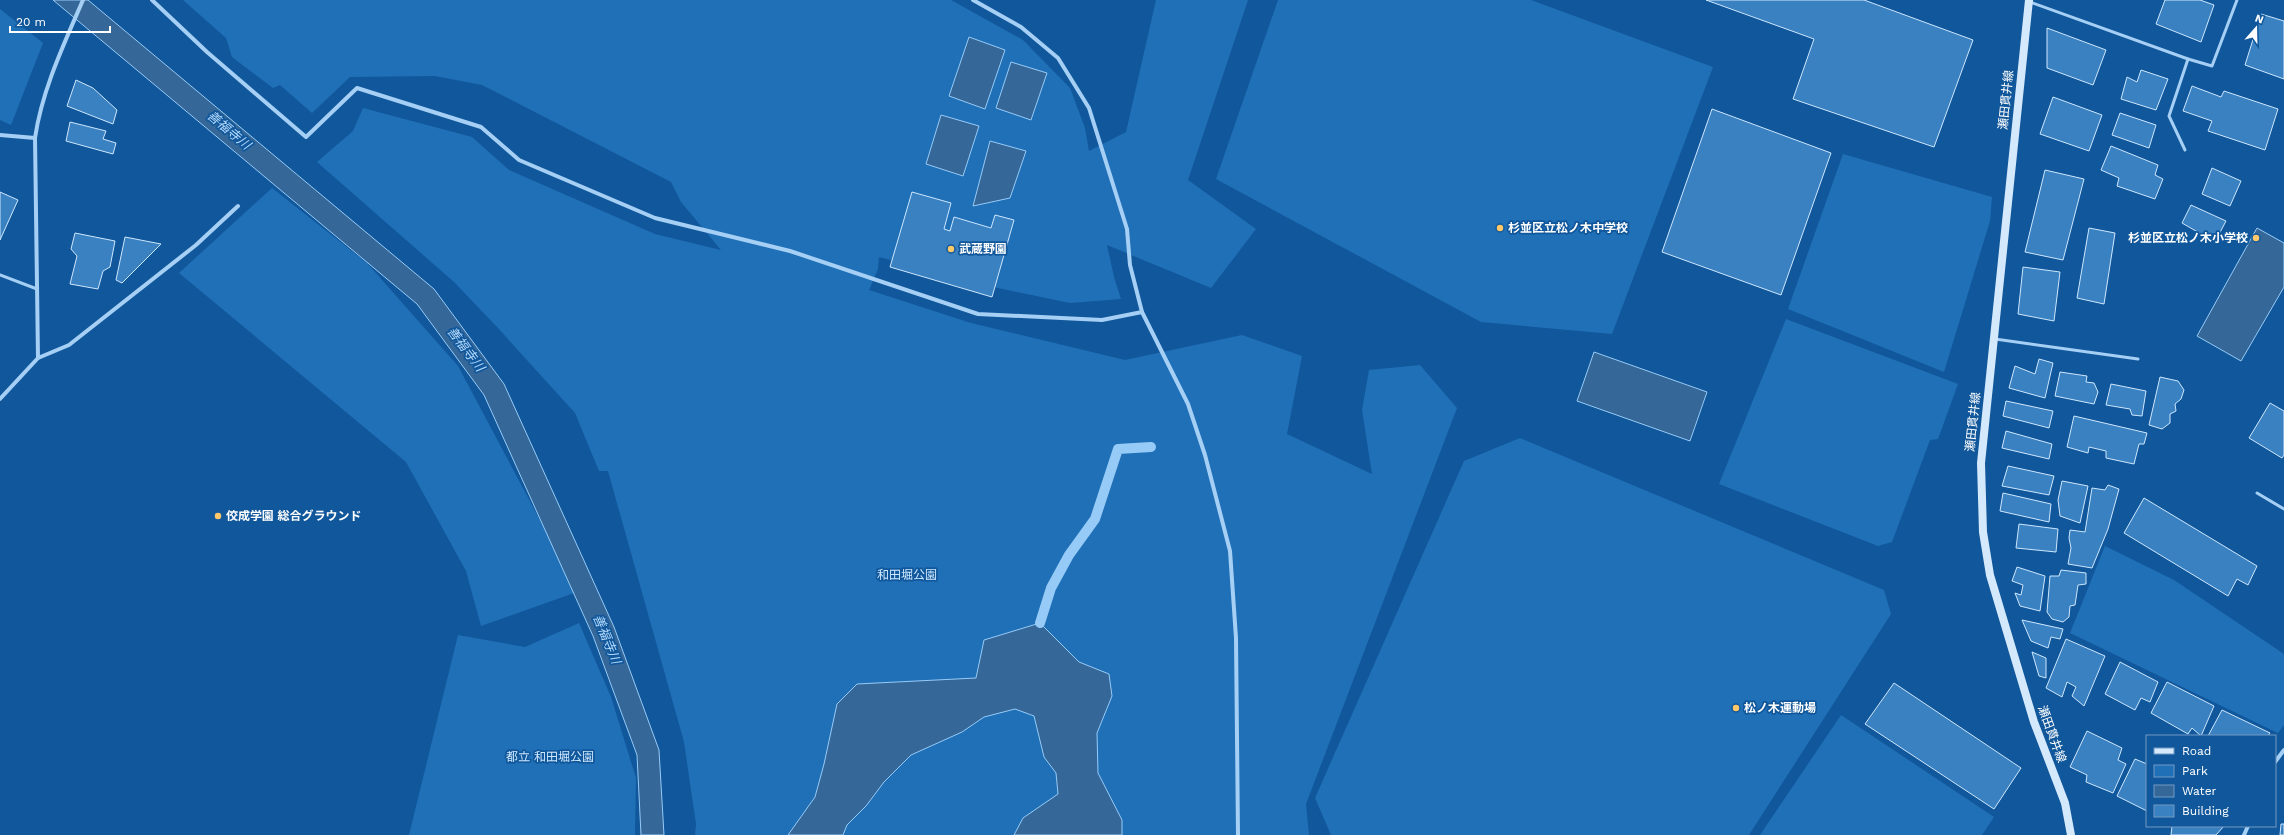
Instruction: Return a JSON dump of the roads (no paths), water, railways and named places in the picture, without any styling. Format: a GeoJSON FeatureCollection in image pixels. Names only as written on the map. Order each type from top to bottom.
{"type":"FeatureCollection","features":[{"type":"Feature","properties":{"kind":"main road","name":"瀬田貫井線"},"geometry":{"type":"LineString","coordinates":[[2029,1],[1981,463],[1983,532],[1995,590],[2034,722],[2065,803],[2071,835]]}},
{"type":"Feature","properties":{"kind":"street"},"geometry":{"type":"LineString","coordinates":[[38,358],[35,138],[38,120],[64,44],[83,0]]}},
{"type":"Feature","properties":{"kind":"street"},"geometry":{"type":"LineString","coordinates":[[152,0],[207,52],[306,137],[357,88],[481,127],[519,160],[656,218],[790,251],[978,314],[1102,320],[1142,312]]}},
{"type":"Feature","properties":{"kind":"street"},"geometry":{"type":"LineString","coordinates":[[973,0],[1021,27],[1058,58],[1089,108],[1127,229],[1130,264],[1142,312],[1168,361],[1188,404],[1206,455],[1230,551],[1236,638],[1238,835]]}},
{"type":"Feature","properties":{"kind":"street"},"geometry":{"type":"LineString","coordinates":[[0,135],[35,138]]}},
{"type":"Feature","properties":{"kind":"street"},"geometry":{"type":"LineString","coordinates":[[0,399],[38,358],[69,345],[196,245],[238,206]]}},
{"type":"Feature","properties":{"kind":"street"},"geometry":{"type":"LineString","coordinates":[[2276,761],[2284,750]]}},
{"type":"Feature","properties":{"kind":"lane"},"geometry":{"type":"LineString","coordinates":[[2029,1],[2188,59],[2212,66],[2236,0]]}},
{"type":"Feature","properties":{"kind":"lane"},"geometry":{"type":"LineString","coordinates":[[2185,150],[2169,116],[2188,59]]}},
{"type":"Feature","properties":{"kind":"lane"},"geometry":{"type":"LineString","coordinates":[[0,275],[37,289]]}},
{"type":"Feature","properties":{"kind":"lane"},"geometry":{"type":"LineString","coordinates":[[1994,338],[2138,359]]}},
{"type":"Feature","properties":{"kind":"lane"},"geometry":{"type":"LineString","coordinates":[[2257,493],[2284,509]]}},
{"type":"Feature","properties":{"kind":"water","name":"善福寺川"},"geometry":{"type":"Polygon","coordinates":[[[53,0],[88,0],[434,289],[504,384],[614,627],[659,750],[664,835],[641,835],[637,755],[593,636],[484,395],[417,304],[53,0]]]}},
{"type":"Feature","properties":{"kind":"water"},"geometry":{"type":"Polygon","coordinates":[[[969,37],[1005,50],[985,109],[949,96],[969,37]]]}},
{"type":"Feature","properties":{"kind":"water"},"geometry":{"type":"Polygon","coordinates":[[[1011,62],[1047,73],[1031,120],[996,108],[1011,62]]]}},
{"type":"Feature","properties":{"kind":"water"},"geometry":{"type":"Polygon","coordinates":[[[941,115],[979,126],[963,176],[926,164],[941,115]]]}},
{"type":"Feature","properties":{"kind":"water"},"geometry":{"type":"Polygon","coordinates":[[[990,141],[1026,151],[1010,198],[973,206],[990,141]]]}},
{"type":"Feature","properties":{"kind":"water"},"geometry":{"type":"Polygon","coordinates":[[[2257,228],[2284,243],[2284,287],[2241,361],[2197,336],[2257,228]]]}},
{"type":"Feature","properties":{"kind":"water"},"geometry":{"type":"Polygon","coordinates":[[[1594,352],[1707,392],[1690,441],[1577,401],[1594,352]]]}},
{"type":"Feature","properties":{"kind":"water"},"geometry":{"type":"Polygon","coordinates":[[[1040,623],[1079,662],[1109,674],[1112,696],[1097,733],[1098,773],[1122,820],[1122,835],[1014,835],[1023,818],[1058,794],[1056,773],[1044,757],[1034,716],[1015,709],[984,717],[962,732],[911,755],[884,782],[866,806],[847,825],[843,835],[788,835],[815,797],[837,704],[857,684],[976,678],[984,640],[1040,623]]]}},
{"type":"Feature","properties":{"kind":"waterway"},"geometry":{"type":"LineString","coordinates":[[1040,623],[1051,588],[1069,555],[1095,519],[1118,449],[1151,447]]}},
{"type":"Feature","properties":{"kind":"place","name":"杉並区立松ノ木中学校"},"geometry":{"type":"Point","coordinates":[1500,228]}},
{"type":"Feature","properties":{"kind":"place","name":"杉並区立松ノ木小学校"},"geometry":{"type":"Point","coordinates":[2256,238]}},
{"type":"Feature","properties":{"kind":"place","name":"武蔵野園"},"geometry":{"type":"Point","coordinates":[951,249]}},
{"type":"Feature","properties":{"kind":"place","name":"佼成学園 総合グラウンド"},"geometry":{"type":"Point","coordinates":[218,516]}},
{"type":"Feature","properties":{"kind":"place","name":"松ノ木運動場"},"geometry":{"type":"Point","coordinates":[1736,708]}},
{"type":"Feature","properties":{"kind":"park label","name":"和田堀公園"},"geometry":{"type":"Point","coordinates":[907,575]}},
{"type":"Feature","properties":{"kind":"park label","name":"都立 和田堀公園"},"geometry":{"type":"Point","coordinates":[550,757]}}]}
